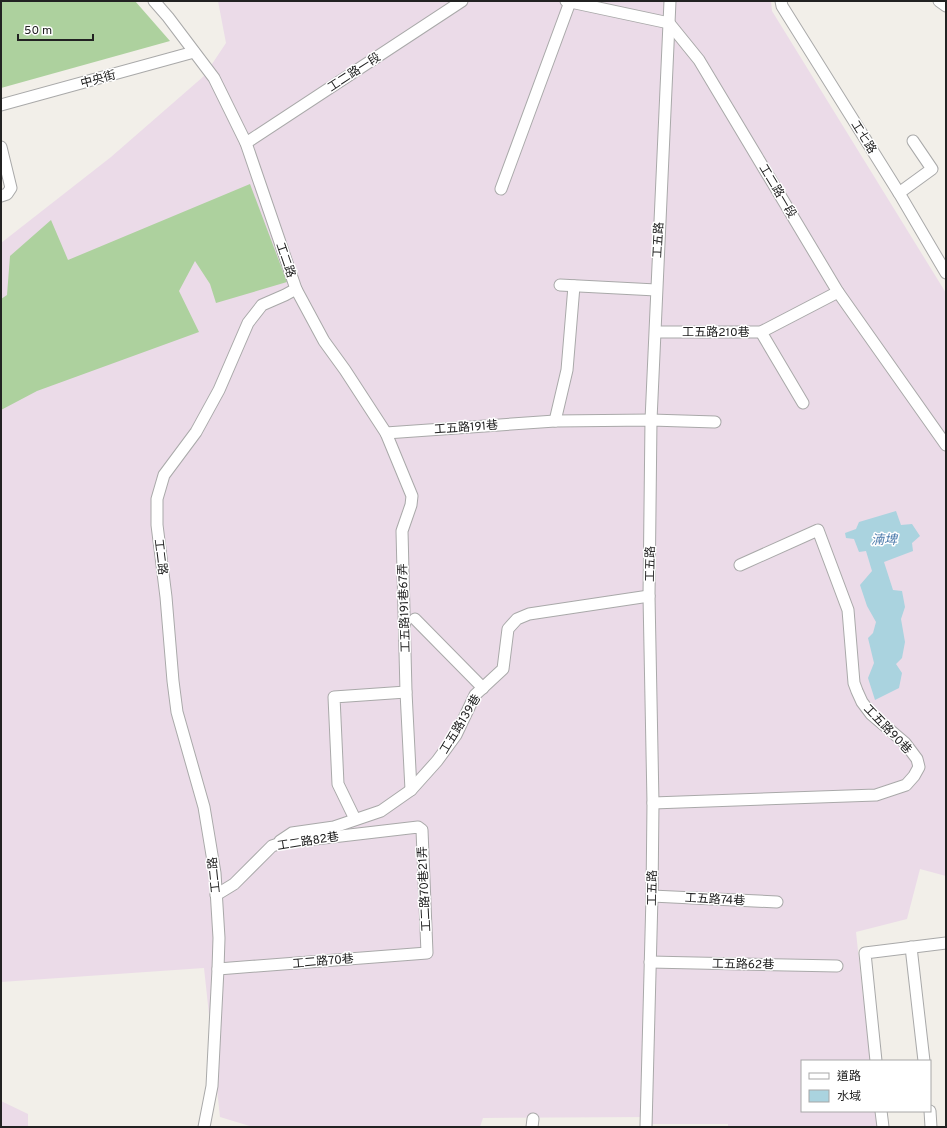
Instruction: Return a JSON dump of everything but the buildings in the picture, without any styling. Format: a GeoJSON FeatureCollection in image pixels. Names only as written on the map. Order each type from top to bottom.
{"type":"FeatureCollection","features":[{"type":"Feature","properties":{"kind":"street","name":"工二路"},"geometry":{"type":"LineString","coordinates":[[154,1],[168,17],[214,78],[246,143],[296,289],[262,305],[248,323],[219,390],[196,432],[164,475],[157,499],[157,525],[166,597],[177,712],[204,807],[215,873],[219,938],[218,969],[212,1086],[204,1127]]}},
{"type":"Feature","properties":{"kind":"street","name":"工二路一段"},"geometry":{"type":"LineString","coordinates":[[246,143],[462,1]]}},
{"type":"Feature","properties":{"kind":"street","name":"工五路"},"geometry":{"type":"LineString","coordinates":[[646,1127],[653,803],[649,596],[651,420],[670,1]]}},
{"type":"Feature","properties":{"kind":"street","name":"工七路"},"geometry":{"type":"LineString","coordinates":[[781,1],[782,6],[899,193],[946,273]]}},
{"type":"Feature","properties":{"kind":"street"},"geometry":{"type":"LineString","coordinates":[[502,189],[568,2],[669,24]]}},
{"type":"Feature","properties":{"kind":"street","name":"工二路一段"},"geometry":{"type":"LineString","coordinates":[[669,24],[699,60],[838,292],[946,445]]}},
{"type":"Feature","properties":{"kind":"street","name":"中央街"},"geometry":{"type":"LineString","coordinates":[[1,105],[194,52]]}},
{"type":"Feature","properties":{"kind":"street"},"geometry":{"type":"LineString","coordinates":[[899,193],[932,169],[913,141]]}},
{"type":"Feature","properties":{"kind":"street"},"geometry":{"type":"LineString","coordinates":[[1,147],[11,188],[7,194],[1,196]]}},
{"type":"Feature","properties":{"kind":"street"},"geometry":{"type":"LineString","coordinates":[[560,285],[656,290]]}},
{"type":"Feature","properties":{"kind":"street"},"geometry":{"type":"LineString","coordinates":[[555,421],[567,370],[574,286]]}},
{"type":"Feature","properties":{"kind":"street"},"geometry":{"type":"LineString","coordinates":[[296,289],[324,341],[345,370],[386,433]]}},
{"type":"Feature","properties":{"kind":"street","name":"工五路210巷"},"geometry":{"type":"LineString","coordinates":[[656,332],[761,332],[838,292]]}},
{"type":"Feature","properties":{"kind":"street"},"geometry":{"type":"LineString","coordinates":[[761,332],[803,403]]}},
{"type":"Feature","properties":{"kind":"street","name":"工五路191巷"},"geometry":{"type":"LineString","coordinates":[[386,433],[555,421],[651,420],[715,422]]}},
{"type":"Feature","properties":{"kind":"street","name":"工五路191巷67弄"},"geometry":{"type":"LineString","coordinates":[[386,433],[412,496],[411,505],[402,531],[406,692],[411,790]]}},
{"type":"Feature","properties":{"kind":"street","name":"工五路90巷"},"geometry":{"type":"LineString","coordinates":[[653,803],[876,795],[906,785],[914,776],[919,767],[917,760],[905,743],[872,714],[862,702],[854,683],[848,610],[818,530],[740,565]]}},
{"type":"Feature","properties":{"kind":"street","name":"工五路139巷"},"geometry":{"type":"LineString","coordinates":[[272,846],[292,833],[334,827],[381,811],[411,790],[437,761],[456,735],[475,695],[503,669],[508,629],[517,620],[529,614],[649,596]]}},
{"type":"Feature","properties":{"kind":"street"},"geometry":{"type":"LineString","coordinates":[[415,619],[483,688]]}},
{"type":"Feature","properties":{"kind":"street"},"geometry":{"type":"LineString","coordinates":[[355,819],[338,784],[334,697],[406,692]]}},
{"type":"Feature","properties":{"kind":"street","name":"工二路82巷"},"geometry":{"type":"LineString","coordinates":[[216,895],[234,884],[272,846],[281,843],[418,827]]}},
{"type":"Feature","properties":{"kind":"street","name":"工二路70巷21弄"},"geometry":{"type":"LineString","coordinates":[[418,827],[422,830],[427,952]]}},
{"type":"Feature","properties":{"kind":"street","name":"工五路74巷"},"geometry":{"type":"LineString","coordinates":[[652,896],[778,902]]}},
{"type":"Feature","properties":{"kind":"street"},"geometry":{"type":"LineString","coordinates":[[876,1060],[865,953],[946,943]]}},
{"type":"Feature","properties":{"kind":"street"},"geometry":{"type":"LineString","coordinates":[[911,947],[924,1060]]}},
{"type":"Feature","properties":{"kind":"street","name":"工二路70巷"},"geometry":{"type":"LineString","coordinates":[[218,969],[427,952]]}},
{"type":"Feature","properties":{"kind":"street","name":"工五路62巷"},"geometry":{"type":"LineString","coordinates":[[650,962],[837,966]]}},
{"type":"Feature","properties":{"kind":"street"},"geometry":{"type":"LineString","coordinates":[[881,1112],[883,1127]]}},
{"type":"Feature","properties":{"kind":"street"},"geometry":{"type":"LineString","coordinates":[[930,1112],[931,1127]]}},
{"type":"Feature","properties":{"kind":"shaded area"},"geometry":{"type":"Polygon","coordinates":[[[218,1],[771,1],[772,11],[946,293],[946,876],[920,869],[907,919],[856,932],[863,997],[871,997],[876,1060],[801,1060],[801,1112],[876,1112],[878,1127],[728,1127],[728,1124],[652,1124],[652,1117],[483,1118],[480,1127],[253,1127],[220,1117],[204,968],[1,982],[1,243],[111,157],[204,76],[226,43],[218,1]]]}},
{"type":"Feature","properties":{"kind":"shaded area"},"geometry":{"type":"Polygon","coordinates":[[[1,1101],[28,1114],[28,1127],[1,1127],[1,1101]]]}},
{"type":"Feature","properties":{"kind":"green space"},"geometry":{"type":"Polygon","coordinates":[[[1,1],[135,1],[170,41],[1,88],[1,1]]]}},
{"type":"Feature","properties":{"kind":"green space"},"geometry":{"type":"Polygon","coordinates":[[[250,184],[287,282],[216,303],[210,284],[195,261],[179,291],[199,332],[37,391],[1,410],[1,299],[7,295],[10,256],[51,220],[68,260],[250,184]]]}},
{"type":"Feature","properties":{"kind":"water","name":"湳埤"},"geometry":{"type":"Polygon","coordinates":[[[896,511],[901,525],[912,524],[920,536],[912,543],[913,551],[884,562],[893,590],[902,591],[905,607],[901,619],[905,642],[902,658],[896,664],[902,673],[899,688],[875,700],[868,678],[874,663],[868,638],[873,633],[876,622],[867,606],[860,585],[872,571],[866,551],[859,552],[854,539],[846,538],[845,533],[856,529],[859,522],[896,511]]]}}]}
